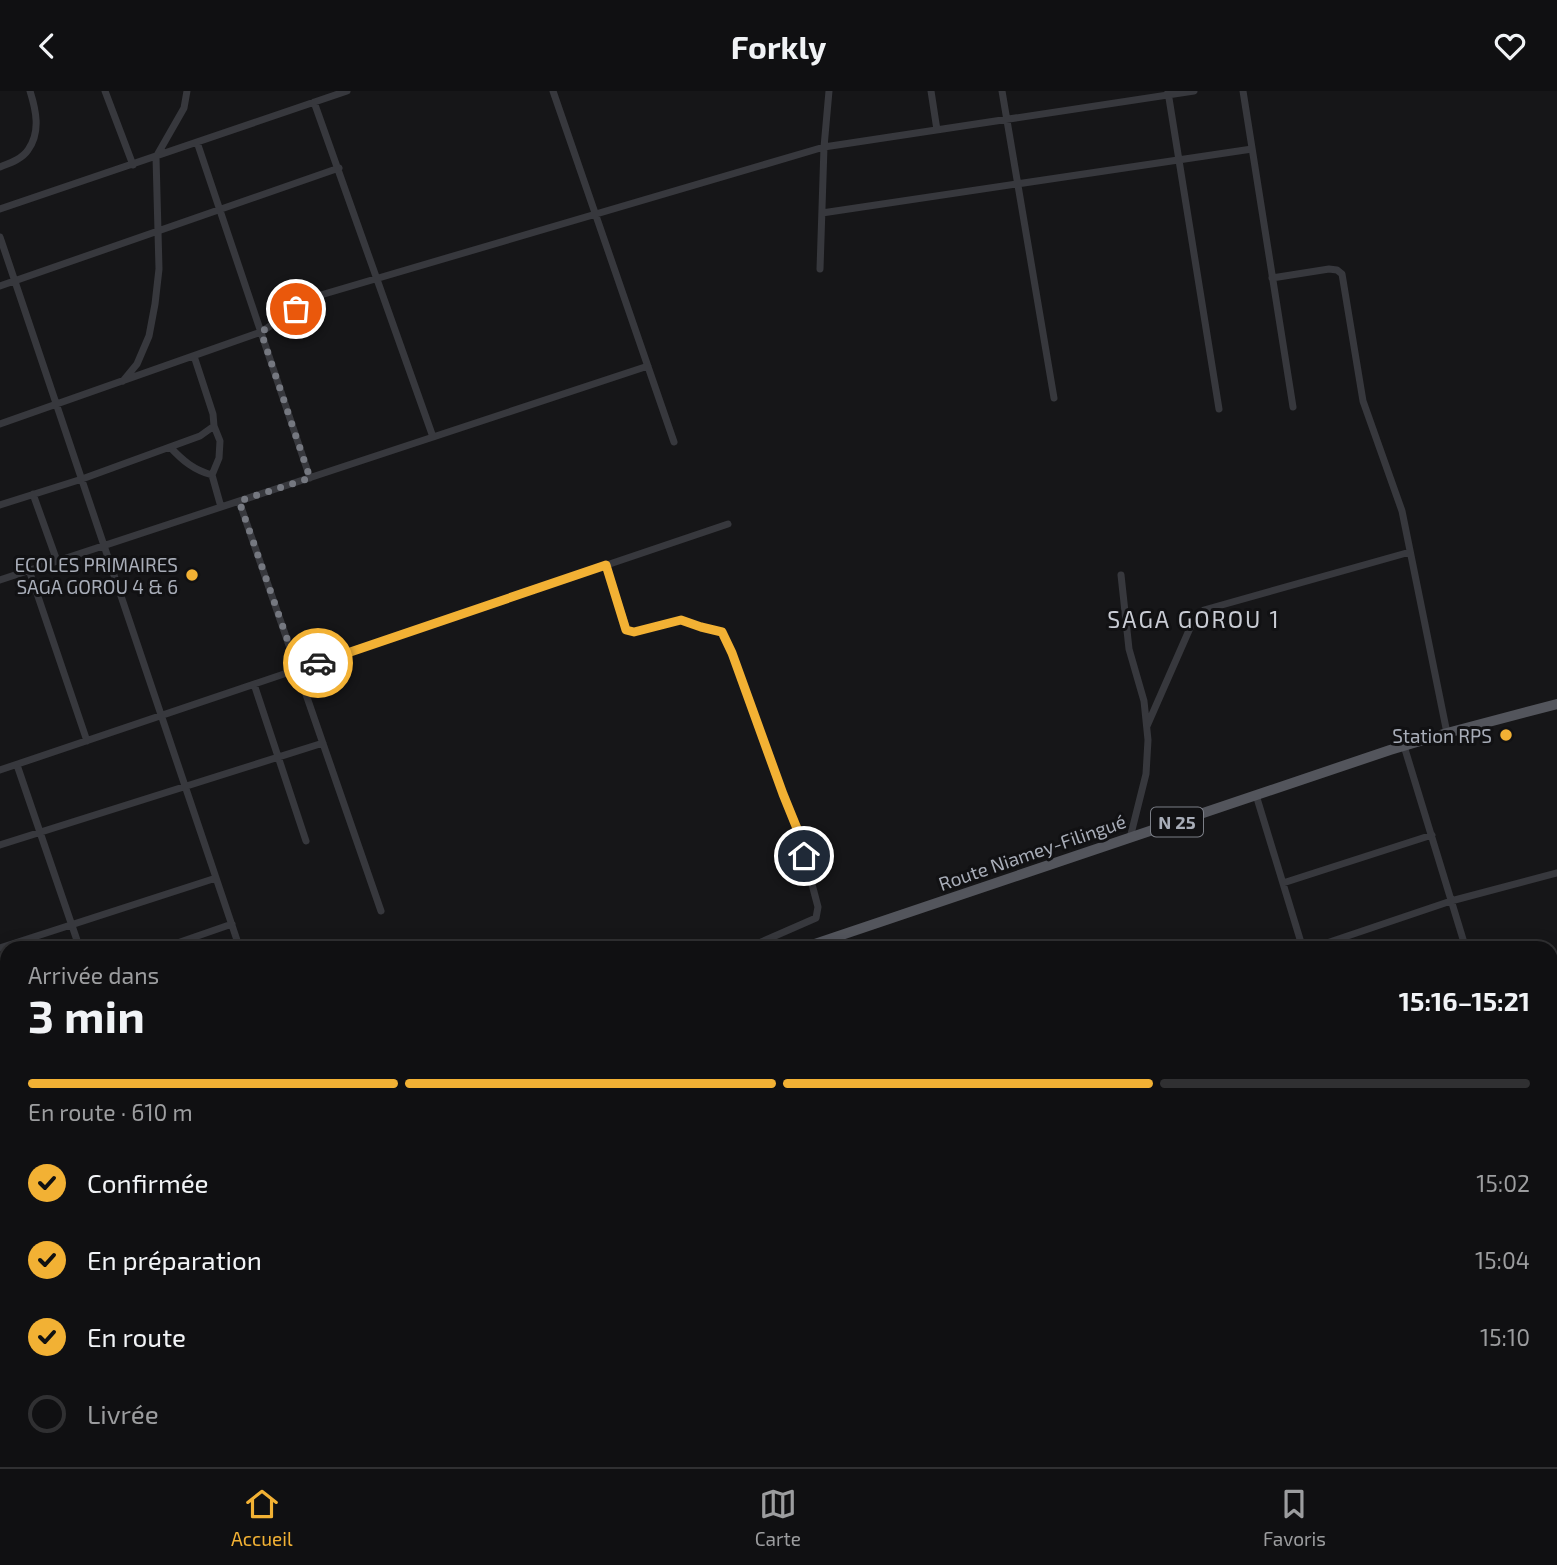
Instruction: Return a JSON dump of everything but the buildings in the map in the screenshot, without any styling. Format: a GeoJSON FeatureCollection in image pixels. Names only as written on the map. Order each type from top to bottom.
{"type":"FeatureCollection","features":[{"type":"Feature","properties":{"kind":"main road","name":"Route Niamey-Filingué"},"geometry":{"type":"LineString","coordinates":[[824,941],[1404,746],[1557,704]]}},
{"type":"Feature","properties":{"kind":"street"},"geometry":{"type":"LineString","coordinates":[[0,167],[28,150],[36,130],[35,107],[30,91]]}},
{"type":"Feature","properties":{"kind":"street"},"geometry":{"type":"LineString","coordinates":[[105,91],[133,165]]}},
{"type":"Feature","properties":{"kind":"street"},"geometry":{"type":"LineString","coordinates":[[123,381],[137,364],[149,336],[159,269],[156,157],[184,108],[187,91]]}},
{"type":"Feature","properties":{"kind":"street"},"geometry":{"type":"LineString","coordinates":[[0,209],[347,91]]}},
{"type":"Feature","properties":{"kind":"street"},"geometry":{"type":"LineString","coordinates":[[553,91],[674,442]]}},
{"type":"Feature","properties":{"kind":"street"},"geometry":{"type":"LineString","coordinates":[[820,269],[824,147],[829,91]]}},
{"type":"Feature","properties":{"kind":"street"},"geometry":{"type":"LineString","coordinates":[[931,91],[937,130]]}},
{"type":"Feature","properties":{"kind":"street"},"geometry":{"type":"LineString","coordinates":[[1002,91],[1054,398]]}},
{"type":"Feature","properties":{"kind":"street"},"geometry":{"type":"LineString","coordinates":[[0,424],[261,332],[314,297],[824,147],[1194,91]]}},
{"type":"Feature","properties":{"kind":"street"},"geometry":{"type":"LineString","coordinates":[[1243,91],[1293,407]]}},
{"type":"Feature","properties":{"kind":"street"},"geometry":{"type":"LineString","coordinates":[[1168,93],[1219,409]]}},
{"type":"Feature","properties":{"kind":"street"},"geometry":{"type":"LineString","coordinates":[[314,102],[433,437]]}},
{"type":"Feature","properties":{"kind":"street"},"geometry":{"type":"LineString","coordinates":[[197,142],[310,478]]}},
{"type":"Feature","properties":{"kind":"street"},"geometry":{"type":"LineString","coordinates":[[822,213],[1252,149]]}},
{"type":"Feature","properties":{"kind":"street"},"geometry":{"type":"LineString","coordinates":[[0,286],[339,168]]}},
{"type":"Feature","properties":{"kind":"street"},"geometry":{"type":"LineString","coordinates":[[0,237],[237,941]]}},
{"type":"Feature","properties":{"kind":"street"},"geometry":{"type":"LineString","coordinates":[[1272,278],[1329,268],[1342,274],[1363,401],[1402,511],[1447,733]]}},
{"type":"Feature","properties":{"kind":"street"},"geometry":{"type":"LineString","coordinates":[[194,356],[214,414],[214,426],[220,441],[219,458],[212,475],[220,507]]}},
{"type":"Feature","properties":{"kind":"street"},"geometry":{"type":"LineString","coordinates":[[0,580],[648,366]]}},
{"type":"Feature","properties":{"kind":"street"},"geometry":{"type":"LineString","coordinates":[[0,505],[82,479],[200,436],[214,426]]}},
{"type":"Feature","properties":{"kind":"street"},"geometry":{"type":"LineString","coordinates":[[170,447],[197,471],[212,475]]}},
{"type":"Feature","properties":{"kind":"street"},"geometry":{"type":"LineString","coordinates":[[33,494],[57,561]]}},
{"type":"Feature","properties":{"kind":"street"},"geometry":{"type":"LineString","coordinates":[[239,501],[381,911]]}},
{"type":"Feature","properties":{"kind":"street"},"geometry":{"type":"LineString","coordinates":[[0,771],[727,524]]}},
{"type":"Feature","properties":{"kind":"street"},"geometry":{"type":"LineString","coordinates":[[1147,726],[1194,619],[1204,610],[1410,552]]}},
{"type":"Feature","properties":{"kind":"street"},"geometry":{"type":"LineString","coordinates":[[606,565],[626,630],[634,632],[681,620],[722,632],[732,653],[798,831],[818,907],[816,919],[764,941]]}},
{"type":"Feature","properties":{"kind":"street"},"geometry":{"type":"LineString","coordinates":[[29,570],[87,741]]}},
{"type":"Feature","properties":{"kind":"street"},"geometry":{"type":"LineString","coordinates":[[1121,575],[1129,649],[1144,701],[1148,740],[1146,774],[1130,838]]}},
{"type":"Feature","properties":{"kind":"street"},"geometry":{"type":"LineString","coordinates":[[254,684],[306,841]]}},
{"type":"Feature","properties":{"kind":"street"},"geometry":{"type":"LineString","coordinates":[[0,845],[323,743]]}},
{"type":"Feature","properties":{"kind":"street"},"geometry":{"type":"LineString","coordinates":[[1404,746],[1464,941]]}},
{"type":"Feature","properties":{"kind":"street"},"geometry":{"type":"LineString","coordinates":[[17,765],[77,941]]}},
{"type":"Feature","properties":{"kind":"street"},"geometry":{"type":"LineString","coordinates":[[1256,795],[1301,941]]}},
{"type":"Feature","properties":{"kind":"street"},"geometry":{"type":"LineString","coordinates":[[1283,883],[1432,835]]}},
{"type":"Feature","properties":{"kind":"street"},"geometry":{"type":"LineString","coordinates":[[1333,941],[1451,901],[1557,873]]}},
{"type":"Feature","properties":{"kind":"street"},"geometry":{"type":"LineString","coordinates":[[22,941],[216,878]]}},
{"type":"Feature","properties":{"kind":"street"},"geometry":{"type":"LineString","coordinates":[[183,941],[232,924]]}},
{"type":"Feature","properties":{"kind":"way so far"},"geometry":{"type":"LineString","coordinates":[[296,309],[261,332],[310,478],[239,501],[298,670],[318,663]]}},
{"type":"Feature","properties":{"kind":"place","name":"ECOLES PRIMAIRES SAGA GOROU 4 & 6"},"geometry":{"type":"Point","coordinates":[192,575]}},
{"type":"Feature","properties":{"kind":"place","name":"Station RPS"},"geometry":{"type":"Point","coordinates":[1506,735]}},
{"type":"Feature","properties":{"kind":"district","name":"SAGA GOROU 1"},"geometry":{"type":"Point","coordinates":[1194,619]}},
{"type":"Feature","properties":{"kind":"route"},"geometry":{"type":"LineString","coordinates":[[318,663],[606,565],[626,630],[634,632],[681,620],[722,632],[798,831],[804,856]]}}]}
